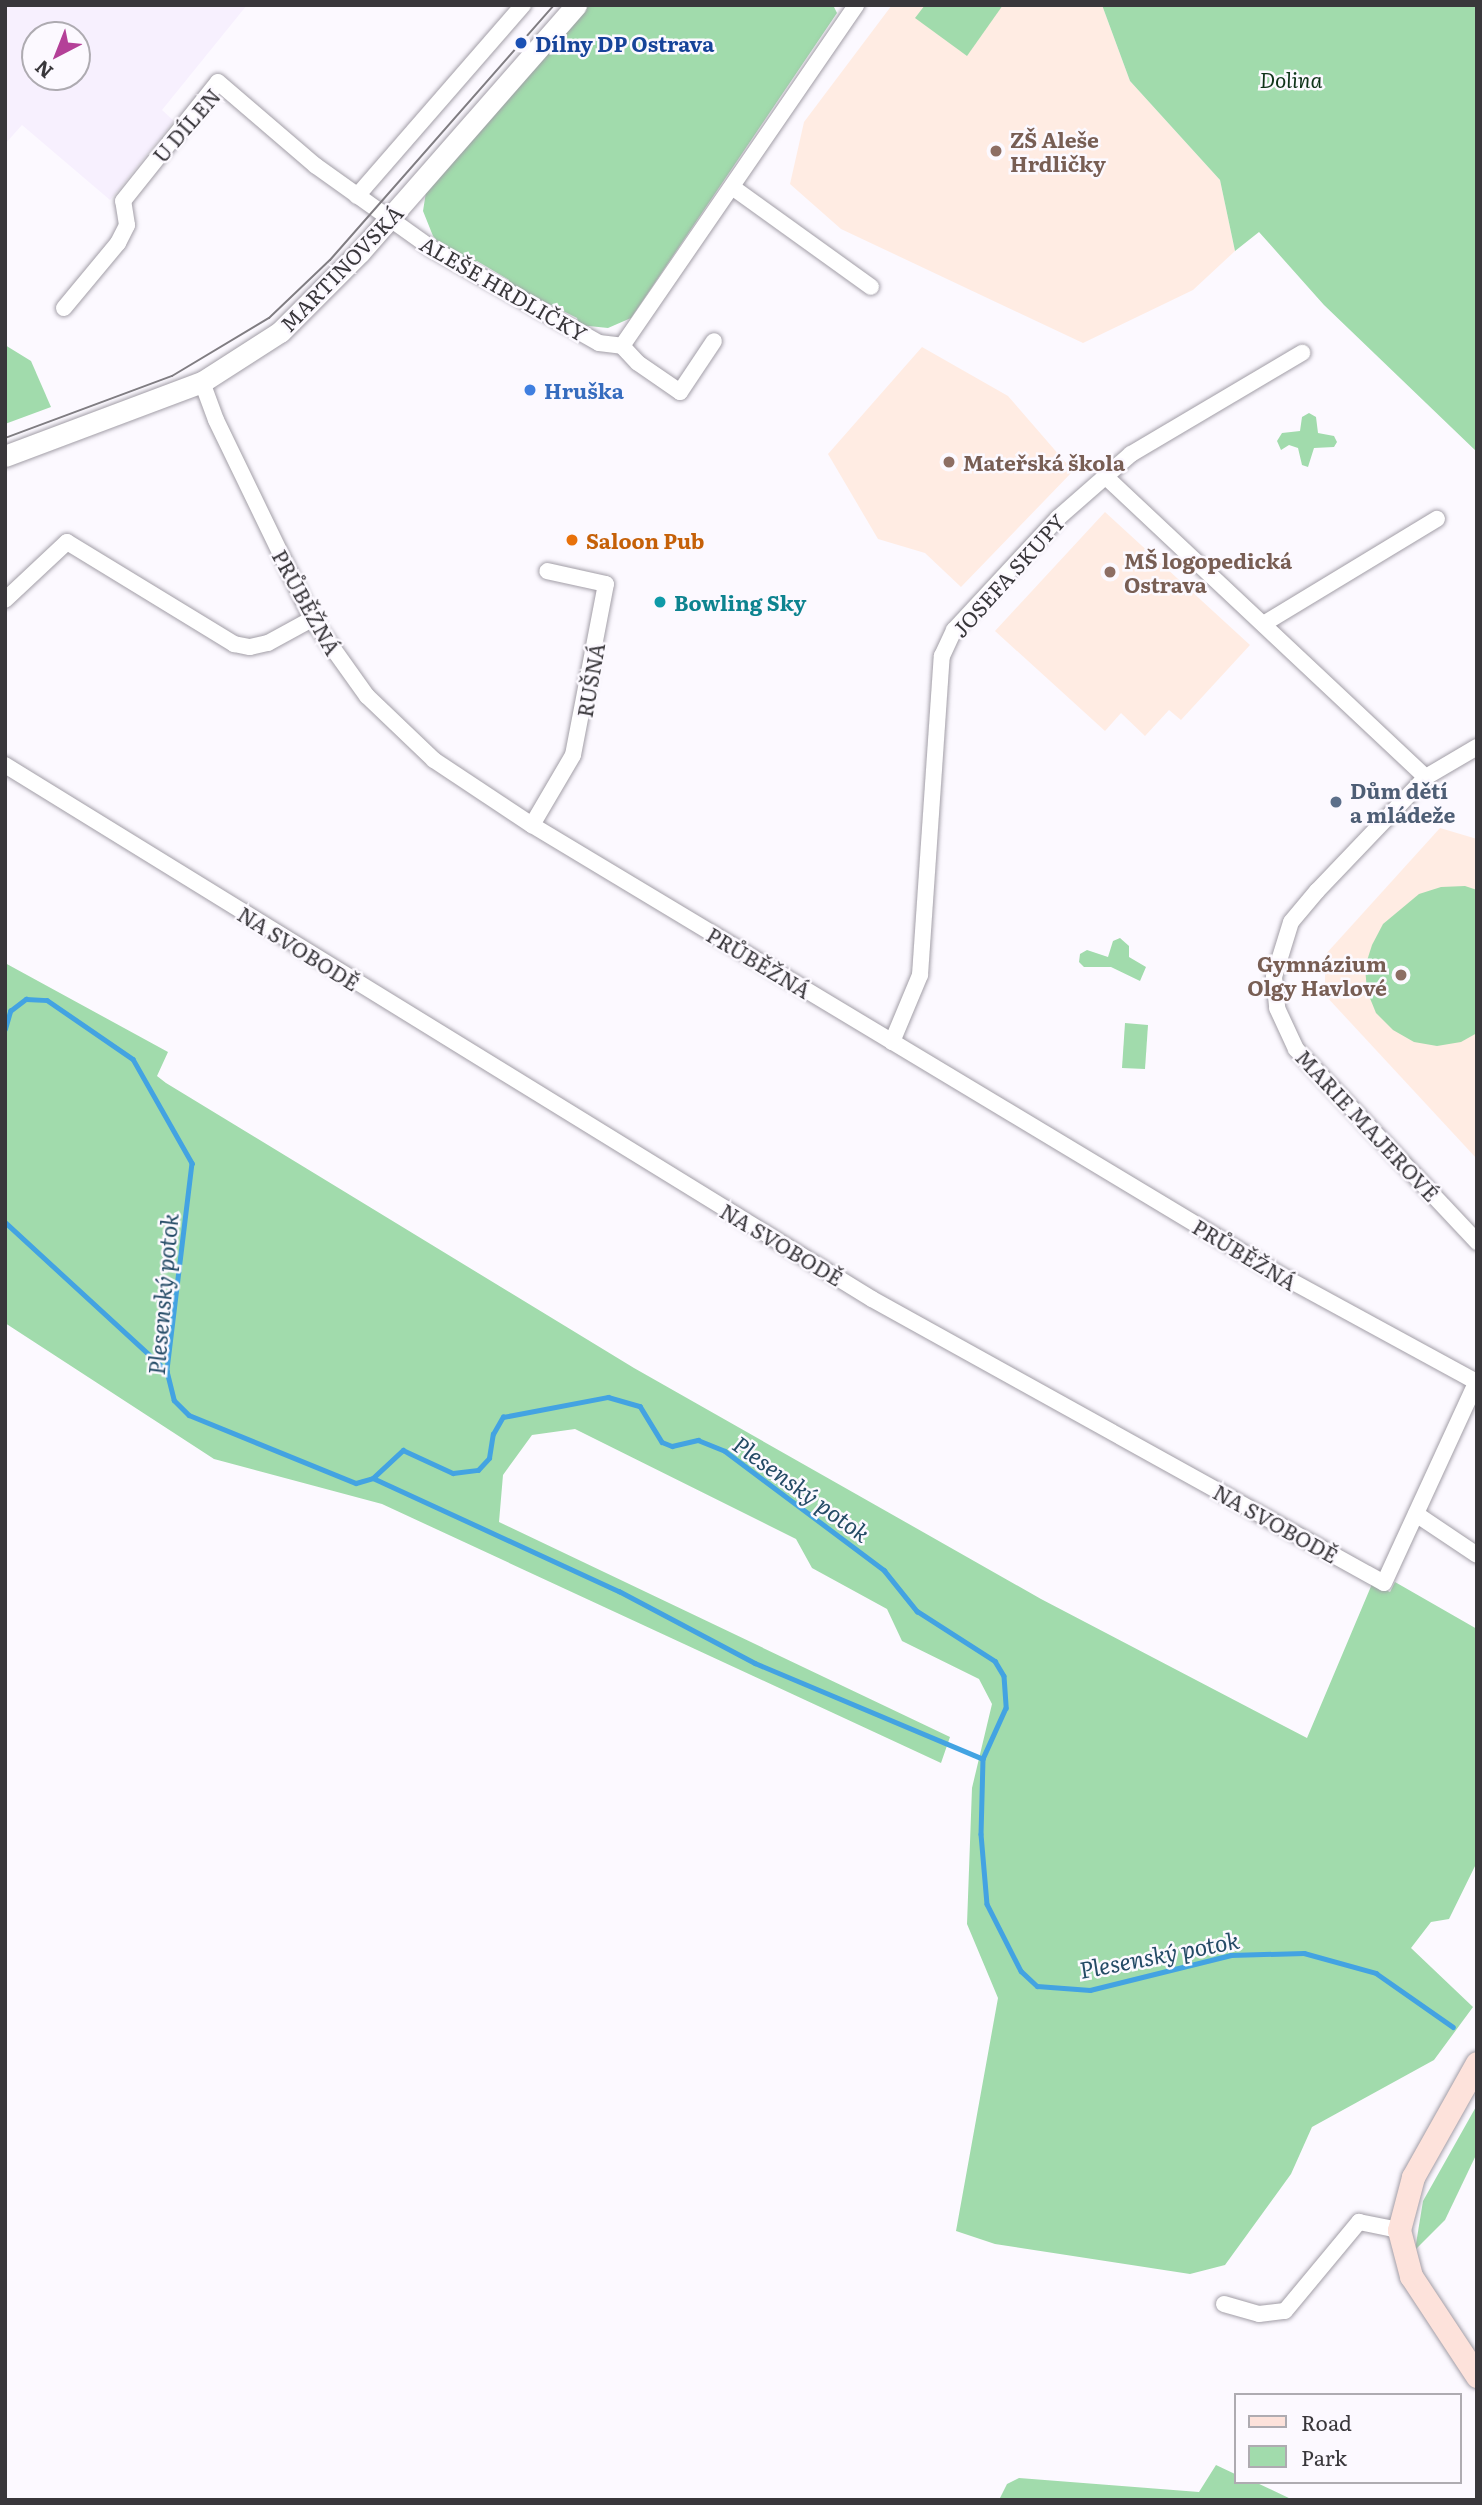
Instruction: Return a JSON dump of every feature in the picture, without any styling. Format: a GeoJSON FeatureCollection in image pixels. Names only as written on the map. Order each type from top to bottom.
{"type":"FeatureCollection","features":[{"type":"Feature","properties":{"kind":"main road"},"geometry":{"type":"LineString","coordinates":[[1477,2063],[1413,2177],[1399,2230],[1411,2276],[1477,2376]]}},
{"type":"Feature","properties":{"kind":"street"},"geometry":{"type":"LineString","coordinates":[[356,196],[523,5]]}},
{"type":"Feature","properties":{"kind":"street"},"geometry":{"type":"LineString","coordinates":[[622,346],[856,5]]}},
{"type":"Feature","properties":{"kind":"street","name":"MARTINOVSKÁ"},"geometry":{"type":"LineString","coordinates":[[5,456],[202,382],[280,332],[389,219],[575,6]]}},
{"type":"Feature","properties":{"kind":"street","name":"U DÍLEN"},"geometry":{"type":"LineString","coordinates":[[64,308],[118,243],[127,225],[123,201],[218,82],[356,196],[389,219]]}},
{"type":"Feature","properties":{"kind":"street"},"geometry":{"type":"LineString","coordinates":[[732,187],[871,287]]}},
{"type":"Feature","properties":{"kind":"street","name":"ALEŠE HRDLIČKY"},"geometry":{"type":"LineString","coordinates":[[389,219],[527,304],[599,343],[622,346],[638,363],[680,392],[714,341]]}},
{"type":"Feature","properties":{"kind":"street","name":"JOSEFA SKUPY"},"geometry":{"type":"LineString","coordinates":[[892,1042],[920,975],[942,656],[954,630],[1024,555],[1130,454],[1302,353]]}},
{"type":"Feature","properties":{"kind":"street","name":"PRŮBĚŽNÁ"},"geometry":{"type":"LineString","coordinates":[[202,382],[215,420],[312,619],[338,660],[397,728],[434,760],[532,825],[1285,1278],[1477,1381]]}},
{"type":"Feature","properties":{"kind":"street"},"geometry":{"type":"LineString","coordinates":[[1106,477],[1265,623],[1426,777]]}},
{"type":"Feature","properties":{"kind":"street"},"geometry":{"type":"LineString","coordinates":[[1265,623],[1437,519]]}},
{"type":"Feature","properties":{"kind":"street"},"geometry":{"type":"LineString","coordinates":[[5,600],[66,542],[234,644],[250,647],[268,643],[312,619]]}},
{"type":"Feature","properties":{"kind":"street","name":"RUŠNÁ"},"geometry":{"type":"LineString","coordinates":[[532,825],[573,755],[606,584],[547,571]]}},
{"type":"Feature","properties":{"kind":"street","name":"MARIE MAJEROVÉ"},"geometry":{"type":"LineString","coordinates":[[1477,747],[1426,777],[1292,922],[1274,977],[1277,1008],[1296,1049],[1477,1242]]}},
{"type":"Feature","properties":{"kind":"street","name":"NA SVOBODĚ"},"geometry":{"type":"LineString","coordinates":[[5,765],[872,1299],[1384,1583],[1477,1381]]}},
{"type":"Feature","properties":{"kind":"street"},"geometry":{"type":"LineString","coordinates":[[1416,1514],[1477,1555]]}},
{"type":"Feature","properties":{"kind":"street"},"geometry":{"type":"LineString","coordinates":[[1224,2304],[1259,2314],[1285,2311],[1359,2222],[1399,2230]]}},
{"type":"Feature","properties":{"kind":"shaded area"},"geometry":{"type":"Polygon","coordinates":[[[5,5],[247,5],[162,110],[174,121],[110,200],[22,125],[5,144],[5,5]]]}},
{"type":"Feature","properties":{"kind":"shaded area","name":"ZŠ Aleše Hrdličky"},"geometry":{"type":"Polygon","coordinates":[[[892,5],[1102,5],[1130,81],[1220,180],[1235,251],[1193,290],[1083,343],[841,229],[790,184],[804,122],[892,5]]]}},
{"type":"Feature","properties":{"kind":"shaded area","name":"Mateřská škola"},"geometry":{"type":"Polygon","coordinates":[[[922,347],[1008,396],[1073,471],[961,587],[925,553],[878,539],[828,454],[922,347]]]}},
{"type":"Feature","properties":{"kind":"shaded area","name":"MŠ logopedická Ostrava"},"geometry":{"type":"Polygon","coordinates":[[[1105,512],[1250,645],[1181,720],[1169,710],[1145,736],[1121,713],[1105,731],[995,631],[1105,512]]]}},
{"type":"Feature","properties":{"kind":"shaded area","name":"Gymnázium Olgy Havlové"},"geometry":{"type":"Polygon","coordinates":[[[1440,828],[1477,839],[1477,1159],[1325,995],[1325,955],[1440,828]]]}},
{"type":"Feature","properties":{"kind":"green space"},"geometry":{"type":"Polygon","coordinates":[[[588,5],[833,5],[837,13],[631,318],[608,328],[579,325],[577,318],[509,284],[509,280],[477,261],[469,263],[445,249],[433,236],[423,211],[426,192],[588,5]]]}},
{"type":"Feature","properties":{"kind":"green space"},"geometry":{"type":"Polygon","coordinates":[[[925,5],[1003,5],[967,56],[915,18],[925,5]]]}},
{"type":"Feature","properties":{"kind":"green space","name":"Dolina"},"geometry":{"type":"Polygon","coordinates":[[[1102,5],[1477,5],[1477,452],[1324,305],[1259,232],[1235,251],[1220,180],[1130,81],[1102,5]]]}},
{"type":"Feature","properties":{"kind":"green space"},"geometry":{"type":"Polygon","coordinates":[[[5,345],[31,361],[51,407],[5,424],[5,345]]]}},
{"type":"Feature","properties":{"kind":"green space"},"geometry":{"type":"Polygon","coordinates":[[[1309,413],[1316,417],[1318,433],[1334,436],[1337,442],[1334,447],[1314,448],[1308,467],[1302,465],[1298,448],[1289,445],[1281,450],[1277,441],[1282,433],[1300,431],[1302,417],[1309,413]]]}},
{"type":"Feature","properties":{"kind":"green space"},"geometry":{"type":"Polygon","coordinates":[[[1465,886],[1477,890],[1477,1033],[1461,1042],[1437,1046],[1414,1042],[1393,1030],[1376,1013],[1367,991],[1365,967],[1372,945],[1383,924],[1419,894],[1441,887],[1465,886]]]}},
{"type":"Feature","properties":{"kind":"green space"},"geometry":{"type":"Polygon","coordinates":[[[1120,938],[1129,946],[1129,957],[1146,967],[1140,981],[1111,967],[1084,967],[1079,962],[1080,954],[1087,950],[1108,957],[1113,941],[1120,938]]]}},
{"type":"Feature","properties":{"kind":"green space"},"geometry":{"type":"Polygon","coordinates":[[[5,963],[168,1052],[157,1076],[166,1083],[634,1368],[1041,1599],[1307,1738],[1372,1584],[1390,1592],[1395,1582],[1477,1629],[1477,1862],[1449,1919],[1431,1922],[1411,1948],[1473,2007],[1434,2060],[1312,2127],[1291,2174],[1225,2265],[1190,2274],[995,2244],[956,2231],[998,1998],[967,1924],[972,1788],[992,1704],[979,1679],[902,1641],[887,1609],[812,1568],[796,1539],[575,1429],[532,1435],[503,1475],[499,1522],[950,1737],[941,1763],[382,1504],[214,1459],[5,1323],[5,963]]]}},
{"type":"Feature","properties":{"kind":"green space"},"geometry":{"type":"Polygon","coordinates":[[[1125,1023],[1148,1025],[1145,1069],[1122,1068],[1125,1023]]]}},
{"type":"Feature","properties":{"kind":"green space"},"geometry":{"type":"Polygon","coordinates":[[[1477,2105],[1477,2153],[1445,2220],[1415,2250],[1423,2201],[1477,2105]]]}},
{"type":"Feature","properties":{"kind":"green space"},"geometry":{"type":"Polygon","coordinates":[[[1216,2465],[1234,2474],[1234,2484],[1259,2484],[1293,2500],[999,2500],[1007,2484],[1019,2478],[1199,2492],[1216,2465]]]}},
{"type":"Feature","properties":{"kind":"waterway","name":"Plesenský potok"},"geometry":{"type":"LineString","coordinates":[[5,1029],[10,1011],[26,999],[47,1000],[133,1059],[192,1163],[167,1371],[174,1400],[189,1415],[356,1483],[373,1478],[403,1450],[453,1473],[478,1470],[489,1458],[493,1434],[503,1417],[608,1397],[640,1406],[662,1442],[672,1446],[698,1440],[725,1451],[884,1570],[917,1611],[995,1661],[1004,1676],[1006,1708],[983,1759],[981,1834],[987,1904],[1021,1971],[1037,1986],[1090,1990],[1231,1955],[1304,1953],[1376,1973],[1453,2027]]}},
{"type":"Feature","properties":{"kind":"waterway"},"geometry":{"type":"LineString","coordinates":[[5,1222],[167,1371]]}},
{"type":"Feature","properties":{"kind":"waterway"},"geometry":{"type":"LineString","coordinates":[[373,1478],[619,1591],[755,1663],[983,1759]]}},
{"type":"Feature","properties":{"kind":"tram line"},"geometry":{"type":"LineString","coordinates":[[5,438],[172,376],[269,318],[330,260],[554,5]]}},
{"type":"Feature","properties":{"kind":"place","name":"Dílny DP Ostrava"},"geometry":{"type":"Point","coordinates":[521,43]}},
{"type":"Feature","properties":{"kind":"place","name":"ZŠ Aleše Hrdličky"},"geometry":{"type":"Point","coordinates":[996,151]}},
{"type":"Feature","properties":{"kind":"place","name":"Hruška"},"geometry":{"type":"Point","coordinates":[530,390]}},
{"type":"Feature","properties":{"kind":"place","name":"Mateřská škola"},"geometry":{"type":"Point","coordinates":[949,462]}},
{"type":"Feature","properties":{"kind":"place","name":"Saloon Pub"},"geometry":{"type":"Point","coordinates":[572,540]}},
{"type":"Feature","properties":{"kind":"place","name":"MŠ logopedická Ostrava"},"geometry":{"type":"Point","coordinates":[1110,572]}},
{"type":"Feature","properties":{"kind":"place","name":"Bowling Sky"},"geometry":{"type":"Point","coordinates":[660,602]}},
{"type":"Feature","properties":{"kind":"place","name":"Dům dětí a mládeže"},"geometry":{"type":"Point","coordinates":[1336,802]}},
{"type":"Feature","properties":{"kind":"place","name":"Gymnázium Olgy Havlové"},"geometry":{"type":"Point","coordinates":[1401,975]}}]}
